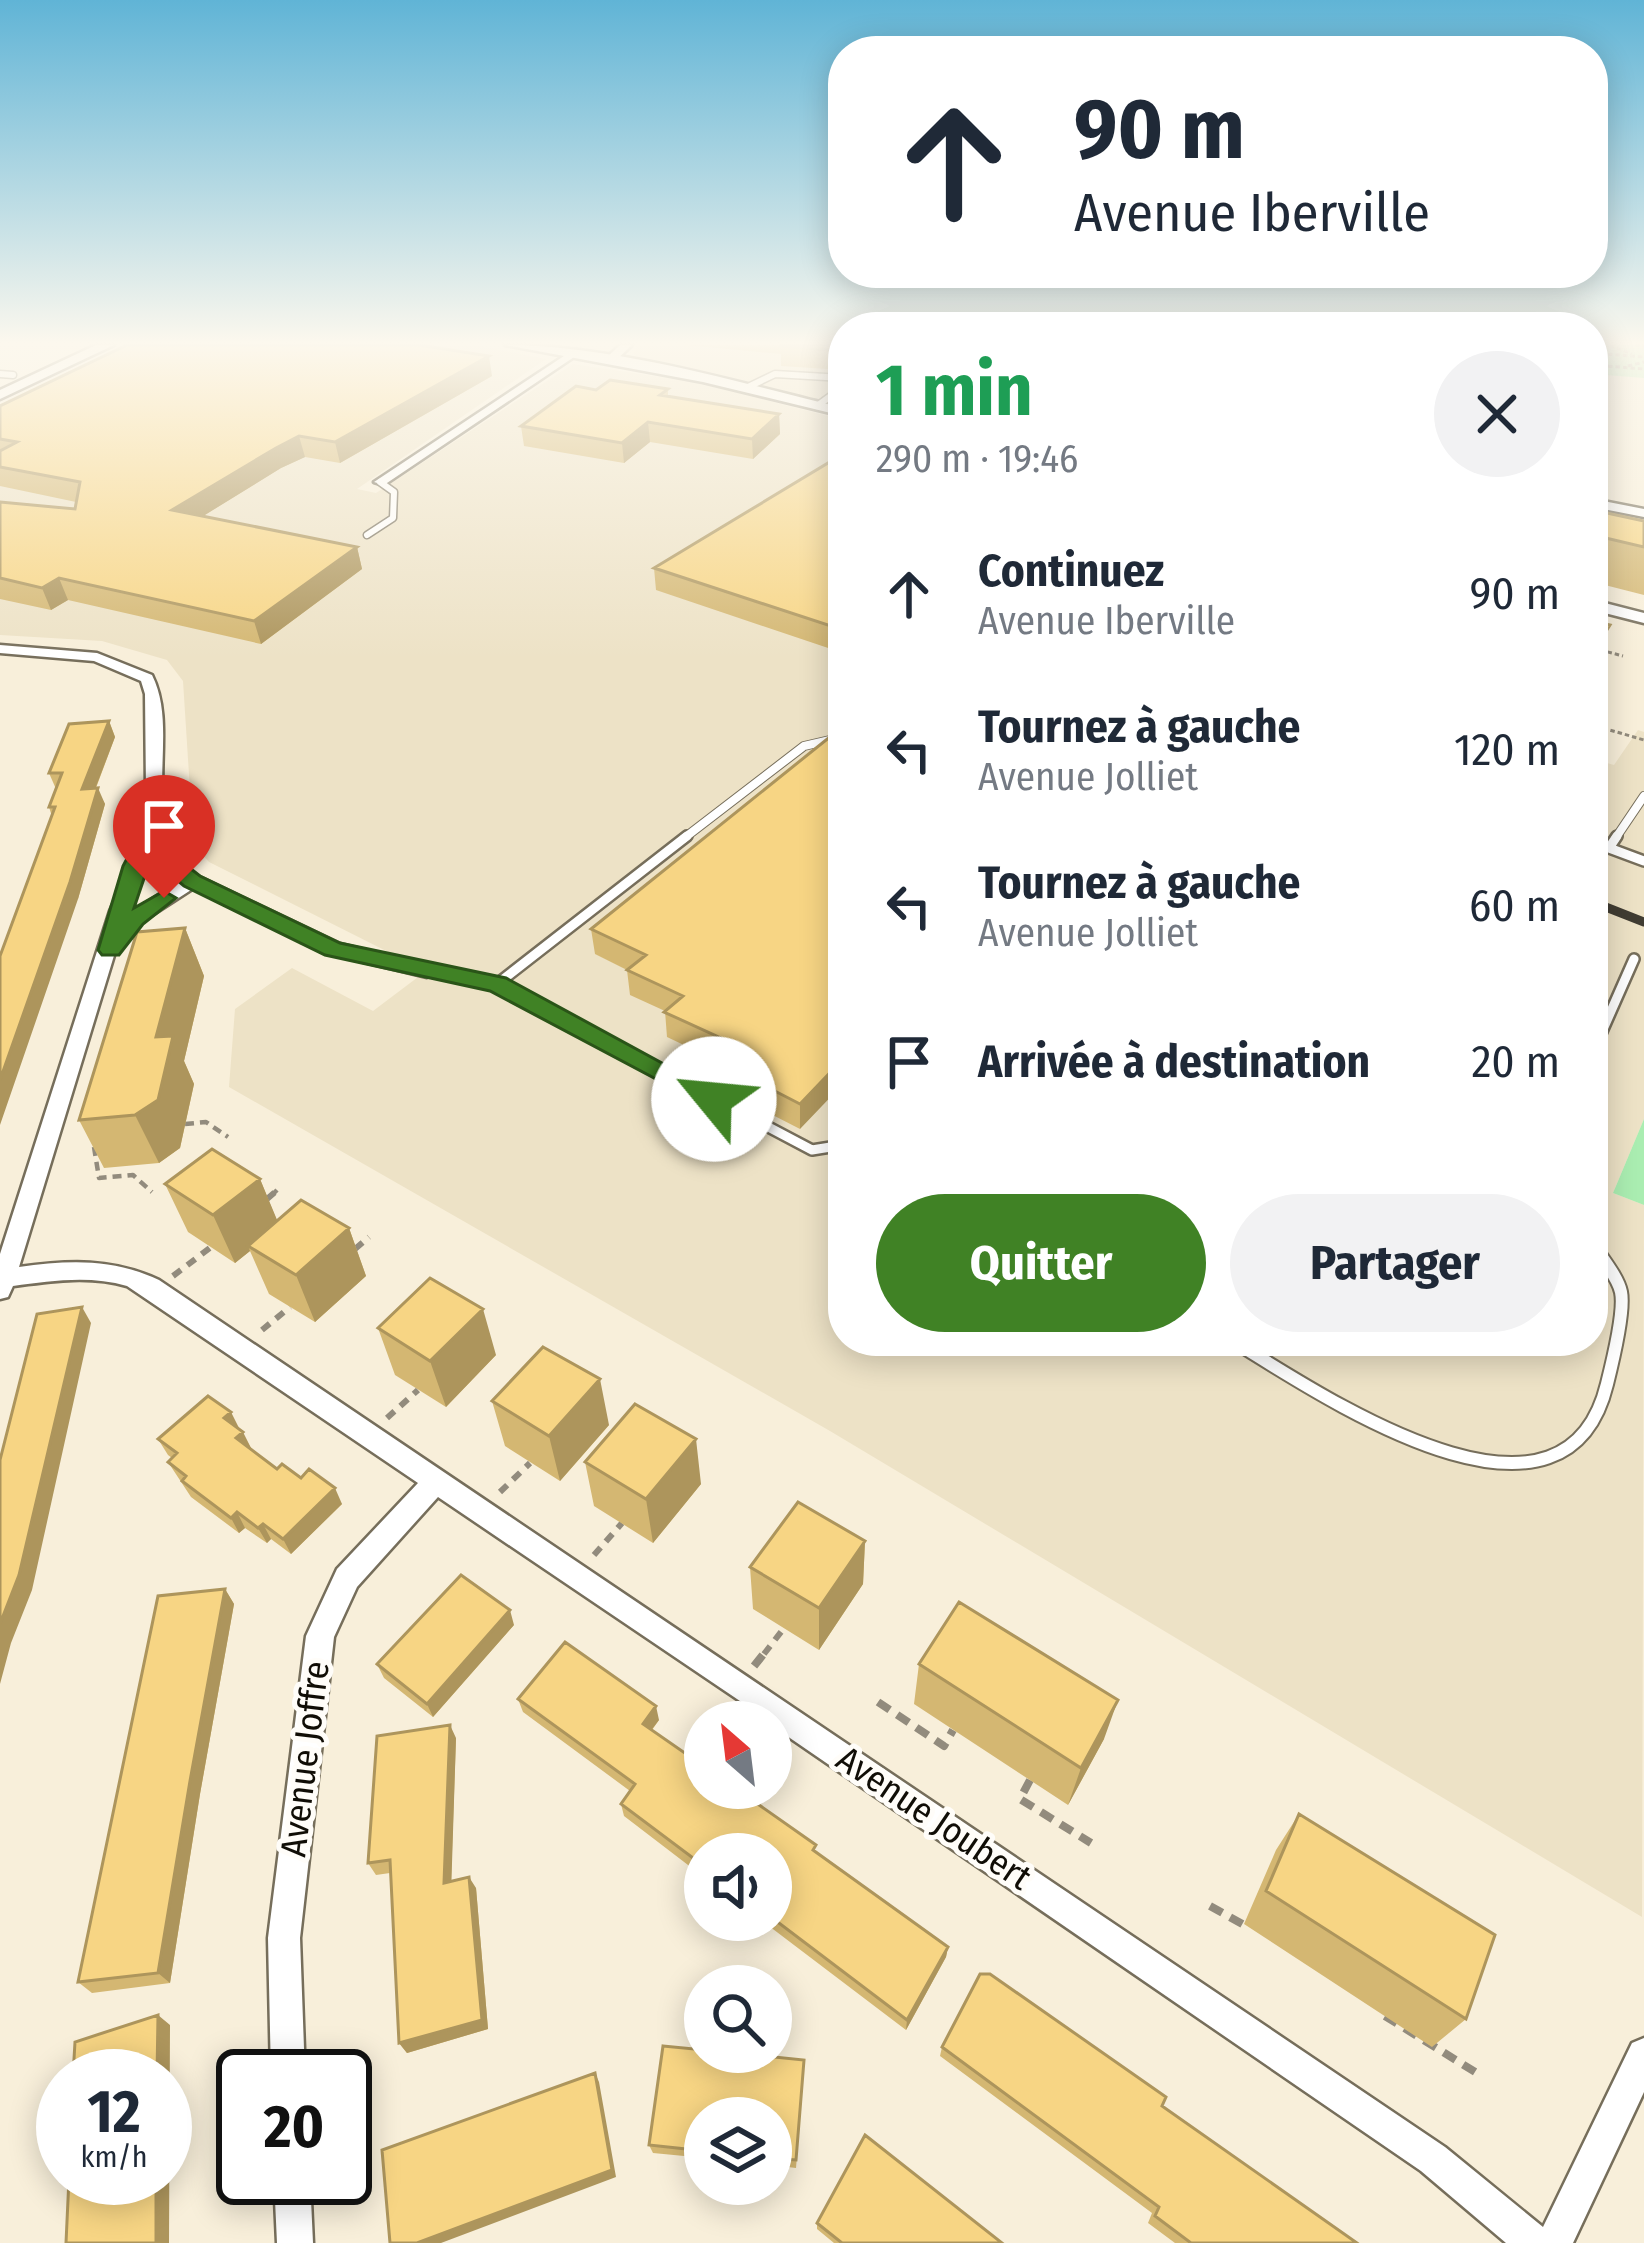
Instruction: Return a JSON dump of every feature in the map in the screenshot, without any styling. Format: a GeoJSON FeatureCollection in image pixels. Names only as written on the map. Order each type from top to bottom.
{"type":"FeatureCollection","features":[{"type":"Feature","properties":{"kind":"street"},"geometry":{"type":"LineString","coordinates":[[380,482],[428,450]]}},
{"type":"Feature","properties":{"kind":"street"},"geometry":{"type":"LineString","coordinates":[[1608,506],[1644,513]]}},
{"type":"Feature","properties":{"kind":"street"},"geometry":{"type":"LineString","coordinates":[[1608,608],[1644,618]]}},
{"type":"Feature","properties":{"kind":"street"},"geometry":{"type":"LineString","coordinates":[[0,649],[97,657],[147,679],[153,694],[156,824],[167,860],[192,881],[334,949],[427,971]]}},
{"type":"Feature","properties":{"kind":"street"},"geometry":{"type":"LineString","coordinates":[[2,1284],[135,866],[156,824]]}},
{"type":"Feature","properties":{"kind":"street"},"geometry":{"type":"LineString","coordinates":[[110,950],[134,919],[192,881]]}},
{"type":"Feature","properties":{"kind":"street","name":"Avenue Joubert"},"geometry":{"type":"LineString","coordinates":[[2,1284],[105,1270],[154,1290],[1433,2159],[1534,2243]]}},
{"type":"Feature","properties":{"kind":"street","name":"Avenue Joffre"},"geometry":{"type":"LineString","coordinates":[[286,2049],[284,1938],[320,1636],[346,1578],[435,1482]]}},
{"type":"Feature","properties":{"kind":"street"},"geometry":{"type":"LineString","coordinates":[[1554,2243],[1644,2055]]}},
{"type":"Feature","properties":{"kind":"street"},"geometry":{"type":"LineString","coordinates":[[293,2205],[295,2243]]}},
{"type":"Feature","properties":{"kind":"lane"},"geometry":{"type":"LineString","coordinates":[[367,535],[393,518],[394,492],[380,482]]}},
{"type":"Feature","properties":{"kind":"lane"},"geometry":{"type":"LineString","coordinates":[[497,984],[782,761],[804,746],[828,740]]}},
{"type":"Feature","properties":{"kind":"lane"},"geometry":{"type":"LineString","coordinates":[[1644,796],[1609,848],[1644,861]]}},
{"type":"Feature","properties":{"kind":"lane"},"geometry":{"type":"LineString","coordinates":[[1608,1018],[1634,958]]}},
{"type":"Feature","properties":{"kind":"lane"},"geometry":{"type":"LineString","coordinates":[[427,971],[497,984],[812,1150],[828,1147]]}},
{"type":"Feature","properties":{"kind":"lane"},"geometry":{"type":"LineString","coordinates":[[1261,1356],[1428,1446],[1509,1466],[1544,1461],[1574,1446],[1602,1405],[1622,1292],[1608,1269]]}},
{"type":"Feature","properties":{"kind":"path"},"geometry":{"type":"LineString","coordinates":[[1608,652],[1624,656]]}},
{"type":"Feature","properties":{"kind":"path"},"geometry":{"type":"LineString","coordinates":[[1608,730],[1644,740]]}},
{"type":"Feature","properties":{"kind":"path"},"geometry":{"type":"LineString","coordinates":[[185,1124],[206,1122],[228,1137]]}},
{"type":"Feature","properties":{"kind":"path"},"geometry":{"type":"LineString","coordinates":[[51,1134],[97,1130],[93,1153],[99,1178],[133,1175],[152,1192]]}},
{"type":"Feature","properties":{"kind":"path"},"geometry":{"type":"LineString","coordinates":[[254,1210],[277,1190]]}},
{"type":"Feature","properties":{"kind":"path"},"geometry":{"type":"LineString","coordinates":[[341,1261],[369,1238]]}},
{"type":"Feature","properties":{"kind":"path"},"geometry":{"type":"LineString","coordinates":[[154,1290],[212,1247]]}},
{"type":"Feature","properties":{"kind":"path"},"geometry":{"type":"LineString","coordinates":[[240,1348],[290,1307]]}},
{"type":"Feature","properties":{"kind":"path"},"geometry":{"type":"LineString","coordinates":[[368,1436],[418,1390]]}},
{"type":"Feature","properties":{"kind":"path"},"geometry":{"type":"LineString","coordinates":[[480,1513],[530,1462]]}},
{"type":"Feature","properties":{"kind":"path"},"geometry":{"type":"LineString","coordinates":[[574,1577],[622,1523]]}},
{"type":"Feature","properties":{"kind":"path"},"geometry":{"type":"LineString","coordinates":[[738,1687],[784,1628]]}},
{"type":"Feature","properties":{"kind":"path"},"geometry":{"type":"LineString","coordinates":[[878,1702],[944,1746],[953,1730]]}},
{"type":"Feature","properties":{"kind":"path"},"geometry":{"type":"LineString","coordinates":[[1030,1780],[1019,1799],[1091,1843]]}},
{"type":"Feature","properties":{"kind":"path"},"geometry":{"type":"LineString","coordinates":[[1210,1906],[1260,1934]]}},
{"type":"Feature","properties":{"kind":"path"},"geometry":{"type":"LineString","coordinates":[[1385,2016],[1480,2075]]}},
{"type":"Feature","properties":{"kind":"shaded area"},"geometry":{"type":"Polygon","coordinates":[[[0,450],[414,450],[357,489],[376,493],[442,450],[828,450],[828,1356],[1608,1356],[1608,763],[1614,765],[1638,730],[1644,732],[1644,1119],[1613,1193],[1644,1205],[1642,1917],[830,1431],[229,1087],[235,1009],[292,968],[373,1011],[426,971],[209,862],[200,852],[193,837],[183,681],[167,660],[102,641],[0,635],[0,450]]]}},
{"type":"Feature","properties":{"kind":"green space"},"geometry":{"type":"Polygon","coordinates":[[[1644,1119],[1644,1205],[1613,1193],[1644,1119]]]}},
{"type":"Feature","properties":{"kind":"building"},"geometry":{"type":"Polygon","coordinates":[[[273,450],[172,510],[357,547],[254,621],[59,578],[42,588],[0,578],[0,502],[75,509],[80,482],[0,467],[0,451],[273,450]]]}},
{"type":"Feature","properties":{"kind":"building"},"geometry":{"type":"Polygon","coordinates":[[[828,463],[828,625],[654,568],[828,463]]]}},
{"type":"Feature","properties":{"kind":"building"},"geometry":{"type":"Polygon","coordinates":[[[1608,513],[1644,521],[1644,547],[1608,539],[1608,513]]]}},
{"type":"Feature","properties":{"kind":"building"},"geometry":{"type":"Polygon","coordinates":[[[109,721],[82,789],[98,788],[70,882],[0,1080],[0,956],[55,807],[49,807],[62,773],[49,773],[69,724],[109,721]]]}},
{"type":"Feature","properties":{"kind":"building"},"geometry":{"type":"Polygon","coordinates":[[[828,738],[828,1075],[800,1104],[707,1056],[725,1040],[664,1012],[683,996],[627,970],[646,955],[591,929],[828,738]]]}},
{"type":"Feature","properties":{"kind":"building"},"geometry":{"type":"Polygon","coordinates":[[[185,928],[156,1037],[173,1036],[158,1100],[135,1115],[79,1120],[137,932],[185,928]]]}},
{"type":"Feature","properties":{"kind":"building"},"geometry":{"type":"Polygon","coordinates":[[[212,1149],[260,1179],[213,1215],[165,1184],[212,1149]]]}},
{"type":"Feature","properties":{"kind":"building"},"geometry":{"type":"Polygon","coordinates":[[[301,1200],[349,1228],[296,1275],[248,1246],[301,1200]]]}},
{"type":"Feature","properties":{"kind":"building"},"geometry":{"type":"Polygon","coordinates":[[[430,1278],[483,1309],[430,1361],[378,1328],[430,1278]]]}},
{"type":"Feature","properties":{"kind":"building"},"geometry":{"type":"Polygon","coordinates":[[[82,1307],[19,1575],[0,1624],[0,1460],[37,1314],[82,1307]]]}},
{"type":"Feature","properties":{"kind":"building"},"geometry":{"type":"Polygon","coordinates":[[[543,1347],[600,1379],[549,1436],[492,1401],[543,1347]]]}},
{"type":"Feature","properties":{"kind":"building"},"geometry":{"type":"Polygon","coordinates":[[[208,1396],[231,1412],[224,1418],[243,1432],[236,1438],[277,1469],[282,1464],[301,1478],[309,1469],[335,1488],[283,1539],[237,1512],[231,1518],[182,1481],[186,1476],[168,1462],[177,1453],[158,1439],[208,1396]]]}},
{"type":"Feature","properties":{"kind":"building"},"geometry":{"type":"Polygon","coordinates":[[[635,1404],[696,1439],[646,1499],[585,1462],[635,1404]]]}},
{"type":"Feature","properties":{"kind":"building"},"geometry":{"type":"Polygon","coordinates":[[[798,1502],[865,1541],[819,1608],[750,1567],[798,1502]]]}},
{"type":"Feature","properties":{"kind":"building"},"geometry":{"type":"Polygon","coordinates":[[[461,1575],[510,1610],[427,1704],[377,1664],[461,1575]]]}},
{"type":"Feature","properties":{"kind":"building"},"geometry":{"type":"Polygon","coordinates":[[[225,1589],[158,1973],[78,1982],[158,1596],[225,1589]]]}},
{"type":"Feature","properties":{"kind":"building"},"geometry":{"type":"Polygon","coordinates":[[[959,1602],[1118,1700],[1081,1768],[919,1664],[959,1602]]]}},
{"type":"Feature","properties":{"kind":"building"},"geometry":{"type":"Polygon","coordinates":[[[565,1642],[656,1706],[643,1724],[684,1752],[684,1809],[765,1809],[816,1845],[813,1850],[948,1947],[907,2020],[792,1933],[792,1833],[684,1833],[684,1851],[621,1804],[635,1784],[518,1699],[565,1642]]]}},
{"type":"Feature","properties":{"kind":"building"},"geometry":{"type":"Polygon","coordinates":[[[450,1725],[444,1883],[469,1877],[482,2020],[399,2043],[390,1860],[368,1863],[377,1736],[450,1725]]]}},
{"type":"Feature","properties":{"kind":"building"},"geometry":{"type":"Polygon","coordinates":[[[1299,1814],[1495,1935],[1466,2019],[1266,1891],[1299,1814]]]}},
{"type":"Feature","properties":{"kind":"building"},"geometry":{"type":"Polygon","coordinates":[[[980,1974],[990,1974],[1166,2097],[1162,2106],[1357,2243],[1191,2243],[1155,2216],[1159,2207],[942,2047],[980,1974]]]}},
{"type":"Feature","properties":{"kind":"building"},"geometry":{"type":"Polygon","coordinates":[[[158,2015],[157,2049],[75,2049],[75,2042],[158,2015]]]}},
{"type":"Feature","properties":{"kind":"building"},"geometry":{"type":"Polygon","coordinates":[[[663,2046],[684,2048],[684,2073],[792,2073],[792,2059],[804,2060],[796,2160],[792,2160],[792,2097],[684,2097],[684,2149],[649,2145],[663,2046]]]}},
{"type":"Feature","properties":{"kind":"building"},"geometry":{"type":"Polygon","coordinates":[[[595,2073],[612,2170],[417,2243],[390,2243],[382,2150],[595,2073]]]}},
{"type":"Feature","properties":{"kind":"building"},"geometry":{"type":"Polygon","coordinates":[[[865,2135],[1002,2243],[842,2243],[817,2223],[865,2135]]]}},
{"type":"Feature","properties":{"kind":"building"},"geometry":{"type":"Polygon","coordinates":[[[68,2205],[156,2205],[156,2243],[66,2243],[68,2205]]]}},
{"type":"Feature","properties":{"kind":"railway"},"geometry":{"type":"LineString","coordinates":[[1608,908],[1644,922]]}},
{"type":"Feature","properties":{"kind":"route"},"geometry":{"type":"LineString","coordinates":[[164,898],[134,919],[110,950],[135,866],[156,824],[161,849],[183,877],[334,949],[497,984],[714,1099]]}}]}
